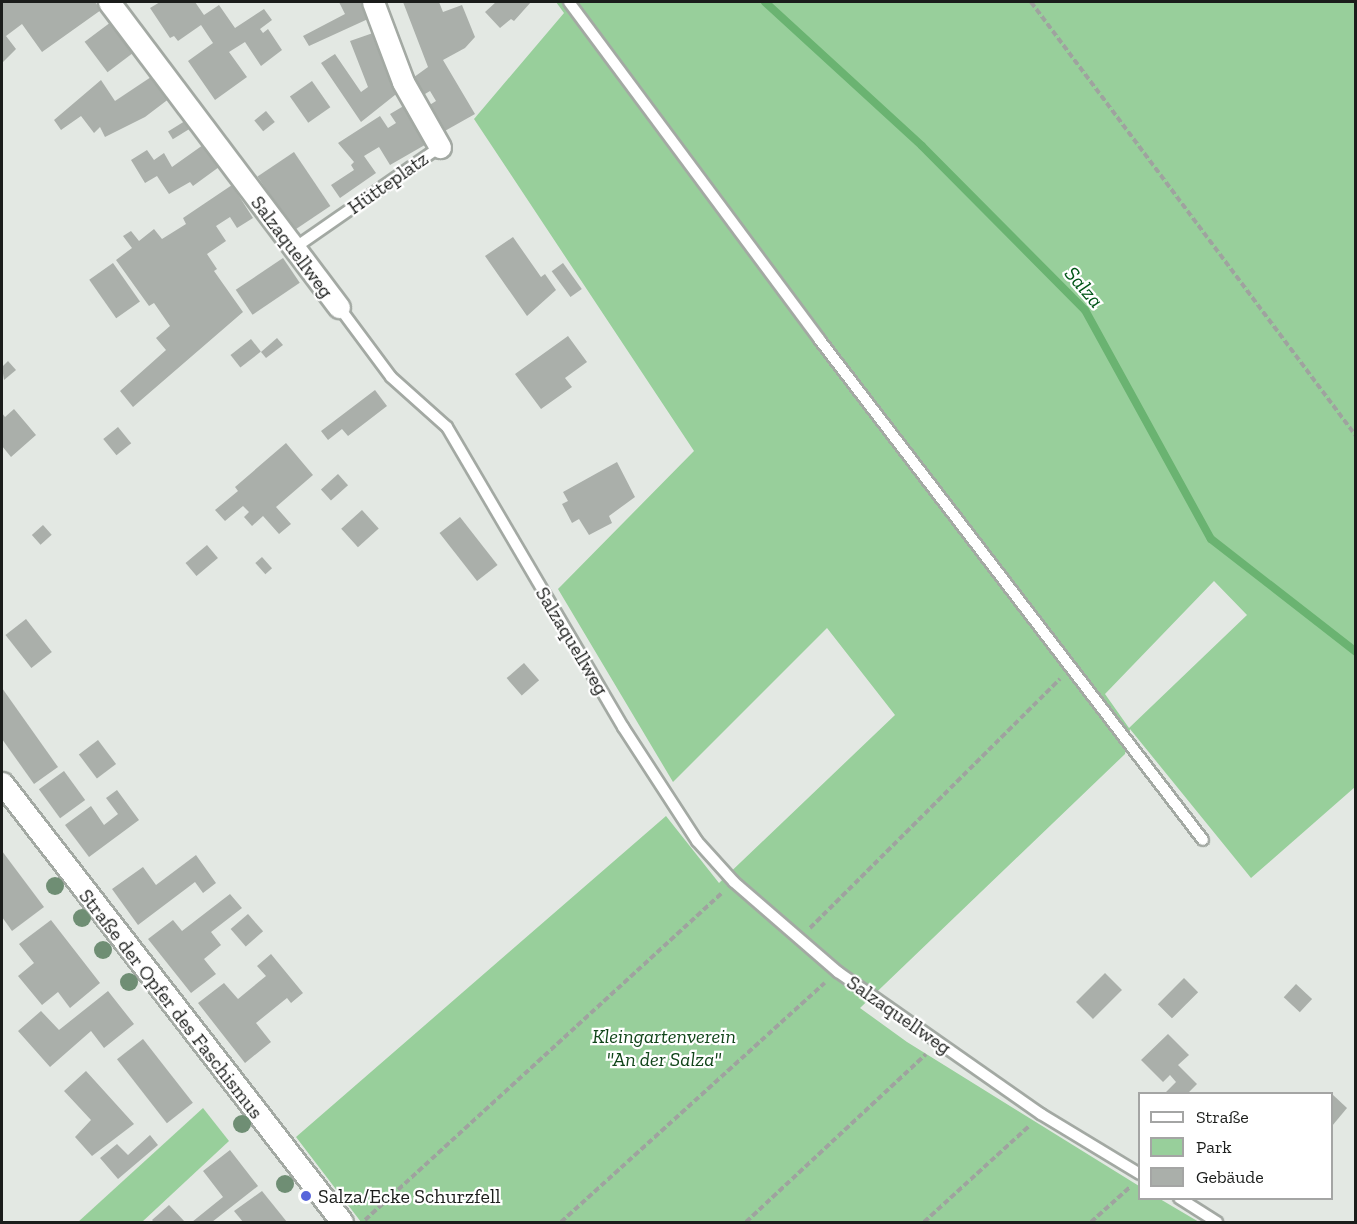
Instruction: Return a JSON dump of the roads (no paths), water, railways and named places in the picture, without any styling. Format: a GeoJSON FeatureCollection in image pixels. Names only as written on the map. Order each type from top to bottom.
{"type":"FeatureCollection","features":[{"type":"Feature","properties":{"kind":"street","name":"Salzaquellweg"},"geometry":{"type":"LineString","coordinates":[[109,2],[339,308]]}},
{"type":"Feature","properties":{"kind":"street","name":"Hütteplatz"},"geometry":{"type":"LineString","coordinates":[[373,2],[403,82],[440,147]]}},
{"type":"Feature","properties":{"kind":"street","name":"Straße der Opfer des Faschismus"},"geometry":{"type":"LineString","coordinates":[[2,783],[342,1222]]}},
{"type":"Feature","properties":{"kind":"lane"},"geometry":{"type":"LineString","coordinates":[[569,2],[819,339],[1203,840]]}},
{"type":"Feature","properties":{"kind":"lane","name":"Hütteplatz"},"geometry":{"type":"LineString","coordinates":[[293,249],[440,147]]}},
{"type":"Feature","properties":{"kind":"lane","name":"Salzaquellweg"},"geometry":{"type":"LineString","coordinates":[[339,308],[391,377],[447,427],[623,727],[697,841],[734,882],[838,972],[1041,1114],[1138,1173]]}},
{"type":"Feature","properties":{"kind":"lane"},"geometry":{"type":"LineString","coordinates":[[1182,1200],[1217,1222]]}},
{"type":"Feature","properties":{"kind":"waterway","name":"Salza"},"geometry":{"type":"LineString","coordinates":[[765,2],[922,146],[1085,310],[1211,539],[1356,652]]}},
{"type":"Feature","properties":{"kind":"place","name":"Salza/Ecke Schurzfell"},"geometry":{"type":"Point","coordinates":[306,1196]}},
{"type":"Feature","properties":{"kind":"park label","name":"Kleingartenverein \"An der Salza\""},"geometry":{"type":"Point","coordinates":[664,1048]}}]}
